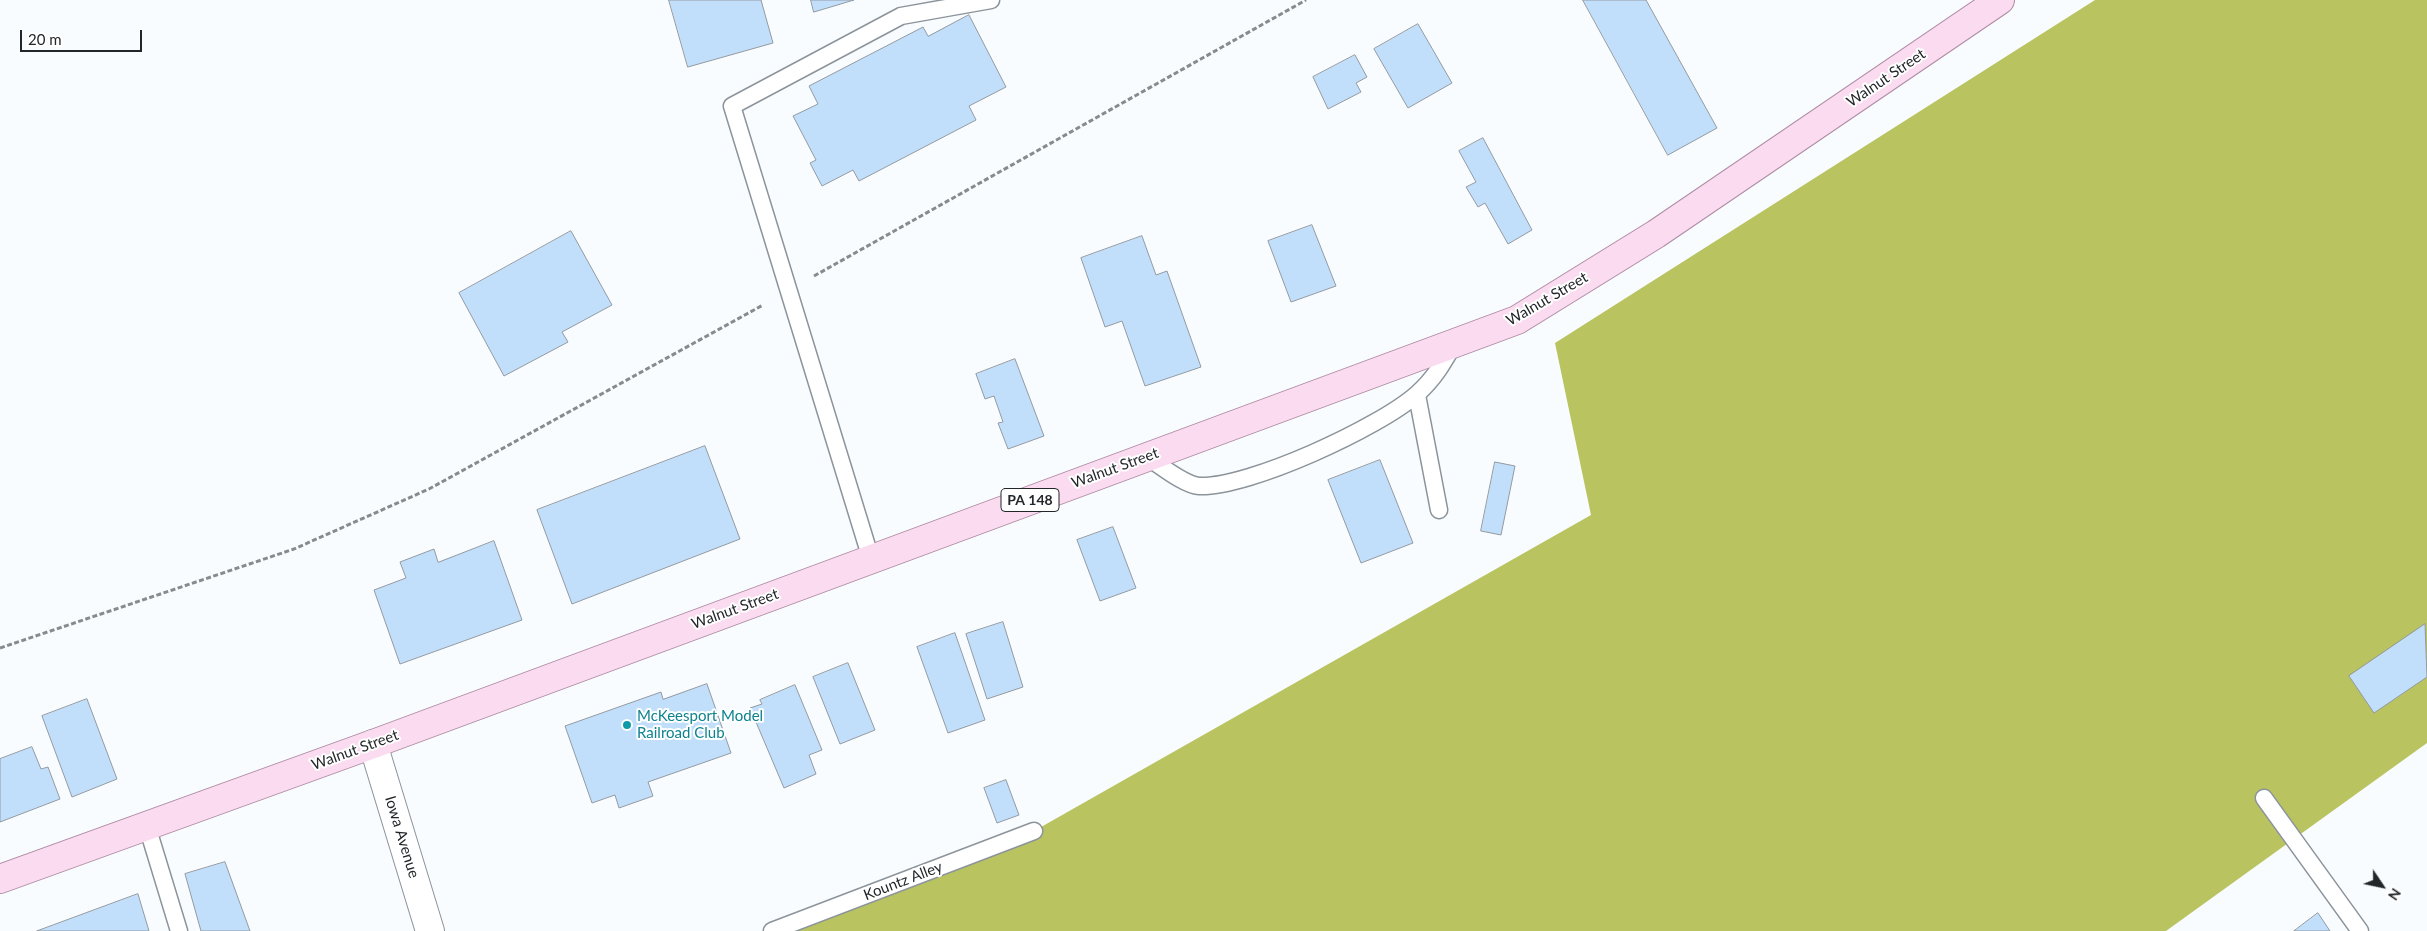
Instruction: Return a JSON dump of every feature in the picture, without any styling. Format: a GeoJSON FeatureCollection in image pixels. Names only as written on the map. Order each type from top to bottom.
{"type":"FeatureCollection","features":[{"type":"Feature","properties":{"kind":"main road","name":"Walnut Street"},"geometry":{"type":"LineString","coordinates":[[0,879],[373,744],[1517,320],[1656,234],[2000,0]]}},
{"type":"Feature","properties":{"kind":"street","name":"Iowa Avenue"},"geometry":{"type":"LineString","coordinates":[[373,744],[430,931]]}},
{"type":"Feature","properties":{"kind":"lane"},"geometry":{"type":"LineString","coordinates":[[871,559],[787,291],[732,106],[901,16],[991,0]]}},
{"type":"Feature","properties":{"kind":"lane"},"geometry":{"type":"LineString","coordinates":[[1147,457],[1174,475],[1197,486],[1252,477],[1363,430],[1417,395],[1438,372],[1455,342]]}},
{"type":"Feature","properties":{"kind":"lane"},"geometry":{"type":"LineString","coordinates":[[1417,395],[1439,510]]}},
{"type":"Feature","properties":{"kind":"lane"},"geometry":{"type":"LineString","coordinates":[[2264,798],[2360,931]]}},
{"type":"Feature","properties":{"kind":"lane"},"geometry":{"type":"LineString","coordinates":[[147,826],[179,931]]}},
{"type":"Feature","properties":{"kind":"lane","name":"Kountz Alley"},"geometry":{"type":"LineString","coordinates":[[772,931],[1034,830]]}},
{"type":"Feature","properties":{"kind":"path"},"geometry":{"type":"LineString","coordinates":[[0,648],[294,549],[429,489],[1306,0]]}},
{"type":"Feature","properties":{"kind":"green space"},"geometry":{"type":"Polygon","coordinates":[[[2095,0],[2427,0],[2427,743],[2166,931],[771,931],[1034,831],[1591,515],[1555,343],[2095,0]]]}},
{"type":"Feature","properties":{"kind":"building"},"geometry":{"type":"Polygon","coordinates":[[[669,0],[761,0],[773,43],[688,67],[669,0]]]}},
{"type":"Feature","properties":{"kind":"building"},"geometry":{"type":"Polygon","coordinates":[[[811,0],[854,0],[814,12],[811,0]]]}},
{"type":"Feature","properties":{"kind":"building"},"geometry":{"type":"Polygon","coordinates":[[[1583,0],[1646,0],[1717,128],[1668,155],[1583,0]]]}},
{"type":"Feature","properties":{"kind":"building"},"geometry":{"type":"Polygon","coordinates":[[[969,15],[1006,87],[969,106],[976,120],[859,181],[853,170],[822,186],[810,163],[816,160],[793,116],[818,104],[809,86],[923,27],[928,36],[969,15]]]}},
{"type":"Feature","properties":{"kind":"building"},"geometry":{"type":"Polygon","coordinates":[[[1418,24],[1452,83],[1408,108],[1374,49],[1418,24]]]}},
{"type":"Feature","properties":{"kind":"building"},"geometry":{"type":"Polygon","coordinates":[[[1355,55],[1367,77],[1356,83],[1361,92],[1328,109],[1313,77],[1355,55]]]}},
{"type":"Feature","properties":{"kind":"building"},"geometry":{"type":"Polygon","coordinates":[[[1483,138],[1532,230],[1508,244],[1485,203],[1478,207],[1466,187],[1476,182],[1459,151],[1483,138]]]}},
{"type":"Feature","properties":{"kind":"building"},"geometry":{"type":"Polygon","coordinates":[[[1312,225],[1336,286],[1291,302],[1268,241],[1312,225]]]}},
{"type":"Feature","properties":{"kind":"building"},"geometry":{"type":"Polygon","coordinates":[[[571,231],[612,305],[562,332],[568,342],[504,376],[459,293],[571,231]]]}},
{"type":"Feature","properties":{"kind":"building"},"geometry":{"type":"Polygon","coordinates":[[[1142,236],[1156,275],[1167,271],[1201,367],[1145,386],[1122,321],[1105,327],[1081,258],[1142,236]]]}},
{"type":"Feature","properties":{"kind":"building"},"geometry":{"type":"Polygon","coordinates":[[[1015,359],[1044,436],[1008,449],[998,423],[1003,422],[994,396],[985,399],[976,374],[1015,359]]]}},
{"type":"Feature","properties":{"kind":"building"},"geometry":{"type":"Polygon","coordinates":[[[705,446],[740,539],[572,604],[537,510],[705,446]]]}},
{"type":"Feature","properties":{"kind":"building"},"geometry":{"type":"Polygon","coordinates":[[[1380,460],[1413,543],[1361,563],[1328,480],[1380,460]]]}},
{"type":"Feature","properties":{"kind":"building"},"geometry":{"type":"Polygon","coordinates":[[[1495,462],[1515,466],[1501,535],[1481,531],[1495,462]]]}},
{"type":"Feature","properties":{"kind":"building"},"geometry":{"type":"Polygon","coordinates":[[[1113,527],[1136,588],[1100,601],[1077,540],[1113,527]]]}},
{"type":"Feature","properties":{"kind":"building"},"geometry":{"type":"Polygon","coordinates":[[[494,541],[522,620],[400,664],[374,590],[406,578],[400,562],[434,549],[438,562],[494,541]]]}},
{"type":"Feature","properties":{"kind":"building"},"geometry":{"type":"Polygon","coordinates":[[[1003,622],[1023,687],[987,699],[966,634],[1003,622]]]}},
{"type":"Feature","properties":{"kind":"building"},"geometry":{"type":"Polygon","coordinates":[[[2425,624],[2427,677],[2374,713],[2349,676],[2425,624]]]}},
{"type":"Feature","properties":{"kind":"building"},"geometry":{"type":"Polygon","coordinates":[[[955,633],[985,720],[948,733],[917,647],[955,633]]]}},
{"type":"Feature","properties":{"kind":"building"},"geometry":{"type":"Polygon","coordinates":[[[848,663],[875,730],[840,744],[813,677],[848,663]]]}},
{"type":"Feature","properties":{"kind":"building"},"geometry":{"type":"Polygon","coordinates":[[[707,684],[731,753],[648,782],[653,796],[619,808],[615,795],[592,803],[565,726],[661,692],[663,699],[707,684]]]}},
{"type":"Feature","properties":{"kind":"building"},"geometry":{"type":"Polygon","coordinates":[[[795,685],[822,750],[809,755],[816,774],[784,788],[750,708],[762,704],[760,700],[795,685]]]}},
{"type":"Feature","properties":{"kind":"building"},"geometry":{"type":"Polygon","coordinates":[[[87,699],[117,779],[72,797],[42,716],[87,699]]]}},
{"type":"Feature","properties":{"kind":"building"},"geometry":{"type":"Polygon","coordinates":[[[32,747],[41,769],[48,767],[60,799],[0,822],[0,759],[32,747]]]}},
{"type":"Feature","properties":{"kind":"building"},"geometry":{"type":"Polygon","coordinates":[[[1006,780],[1019,815],[997,823],[984,788],[1006,780]]]}},
{"type":"Feature","properties":{"kind":"building"},"geometry":{"type":"Polygon","coordinates":[[[225,862],[250,931],[201,931],[185,874],[225,862]]]}},
{"type":"Feature","properties":{"kind":"building"},"geometry":{"type":"Polygon","coordinates":[[[138,894],[149,931],[37,931],[138,894]]]}},
{"type":"Feature","properties":{"kind":"building"},"geometry":{"type":"Polygon","coordinates":[[[2318,913],[2330,931],[2294,931],[2318,913]]]}},
{"type":"Feature","properties":{"kind":"place","name":"McKeesport Model Railroad Club"},"geometry":{"type":"Point","coordinates":[627,725]}}]}
